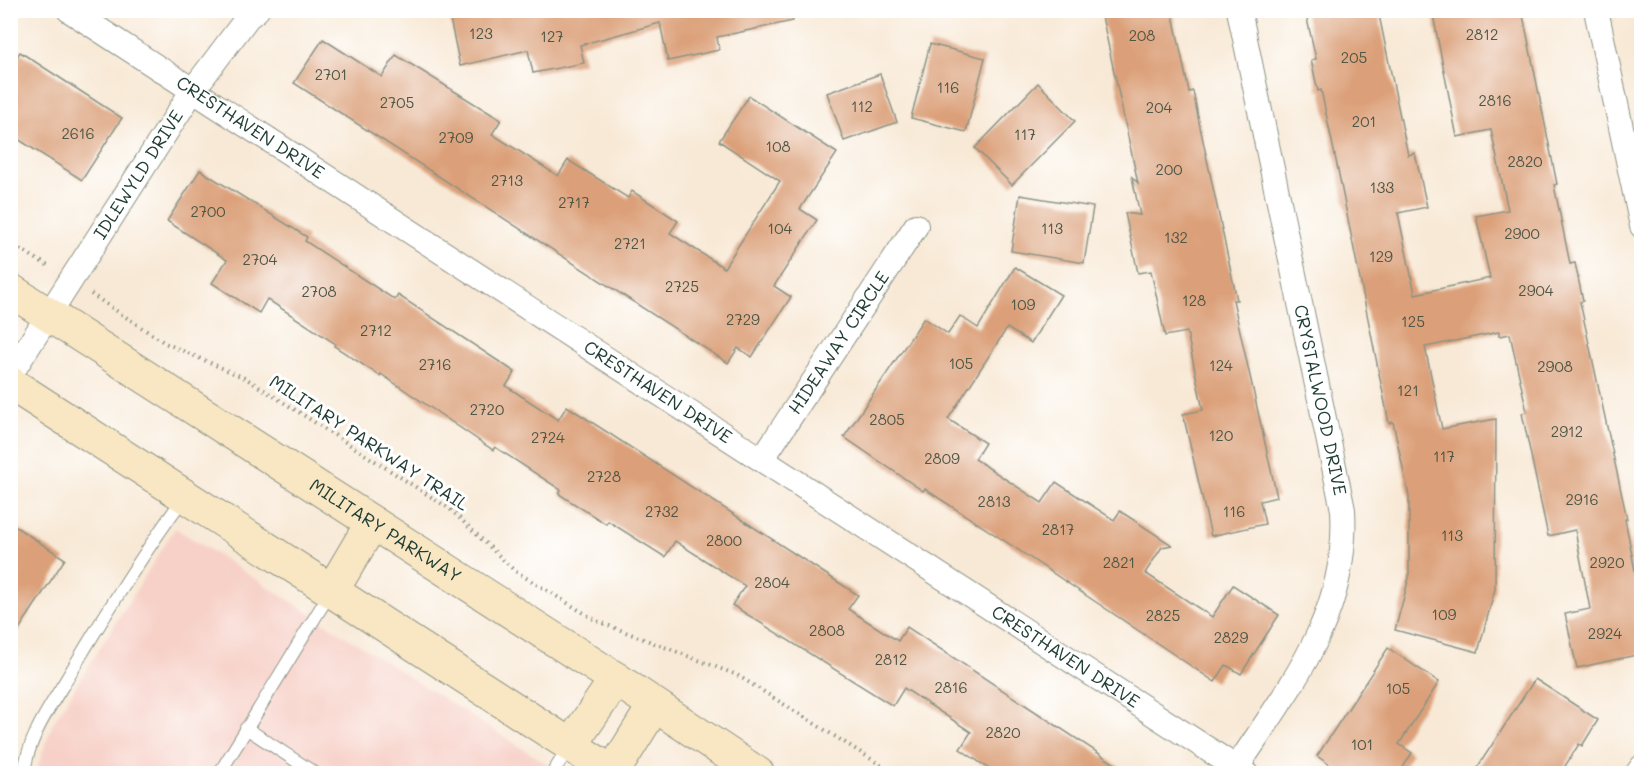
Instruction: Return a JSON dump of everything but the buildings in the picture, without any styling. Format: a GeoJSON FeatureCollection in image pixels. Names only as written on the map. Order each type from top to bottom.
{"type":"FeatureCollection","features":[{"type":"Feature","properties":{"kind":"main road","name":"MILITARY PARKWAY"},"geometry":{"type":"LineString","coordinates":[[10,290],[616,679],[758,774]]}},
{"type":"Feature","properties":{"kind":"main road"},"geometry":{"type":"LineString","coordinates":[[10,383],[186,494],[613,773],[654,706]]}},
{"type":"Feature","properties":{"kind":"main road"},"geometry":{"type":"LineString","coordinates":[[333,590],[372,523]]}},
{"type":"Feature","properties":{"kind":"main road"},"geometry":{"type":"LineString","coordinates":[[571,745],[616,679]]}},
{"type":"Feature","properties":{"kind":"street","name":"CRESTHAVEN DRIVE"},"geometry":{"type":"LineString","coordinates":[[69,10],[1242,770]]}},
{"type":"Feature","properties":{"kind":"street","name":"IDLEWYLD DRIVE"},"geometry":{"type":"LineString","coordinates":[[10,375],[193,90],[248,17],[257,10]]}},
{"type":"Feature","properties":{"kind":"street","name":"CRYSTALWOOD DRIVE"},"geometry":{"type":"LineString","coordinates":[[1239,10],[1343,510],[1344,537],[1341,569],[1327,618],[1307,660],[1242,770]]}},
{"type":"Feature","properties":{"kind":"street"},"geometry":{"type":"LineString","coordinates":[[1596,10],[1641,226]]}},
{"type":"Feature","properties":{"kind":"street","name":"HIDEAWAY CIRCLE"},"geometry":{"type":"LineString","coordinates":[[763,458],[916,226]]}},
{"type":"Feature","properties":{"kind":"street"},"geometry":{"type":"LineString","coordinates":[[1636,774],[1641,767]]}},
{"type":"Feature","properties":{"kind":"lane"},"geometry":{"type":"LineString","coordinates":[[24,774],[26,756],[36,731],[99,624],[186,494]]}},
{"type":"Feature","properties":{"kind":"lane"},"geometry":{"type":"LineString","coordinates":[[219,774],[333,590]]}},
{"type":"Feature","properties":{"kind":"lane"},"geometry":{"type":"LineString","coordinates":[[246,728],[316,774]]}},
{"type":"Feature","properties":{"kind":"lane"},"geometry":{"type":"LineString","coordinates":[[552,774],[571,745]]}},
{"type":"Feature","properties":{"kind":"path","name":"MILITARY PARKWAY TRAIL"},"geometry":{"type":"LineString","coordinates":[[10,243],[165,343],[247,379],[450,509],[515,571],[597,621],[737,675],[895,774]]}},
{"type":"Feature","properties":{"kind":"shaded area"},"geometry":{"type":"Polygon","coordinates":[[[175,528],[561,773],[35,774],[53,723],[175,528]]]}}]}
